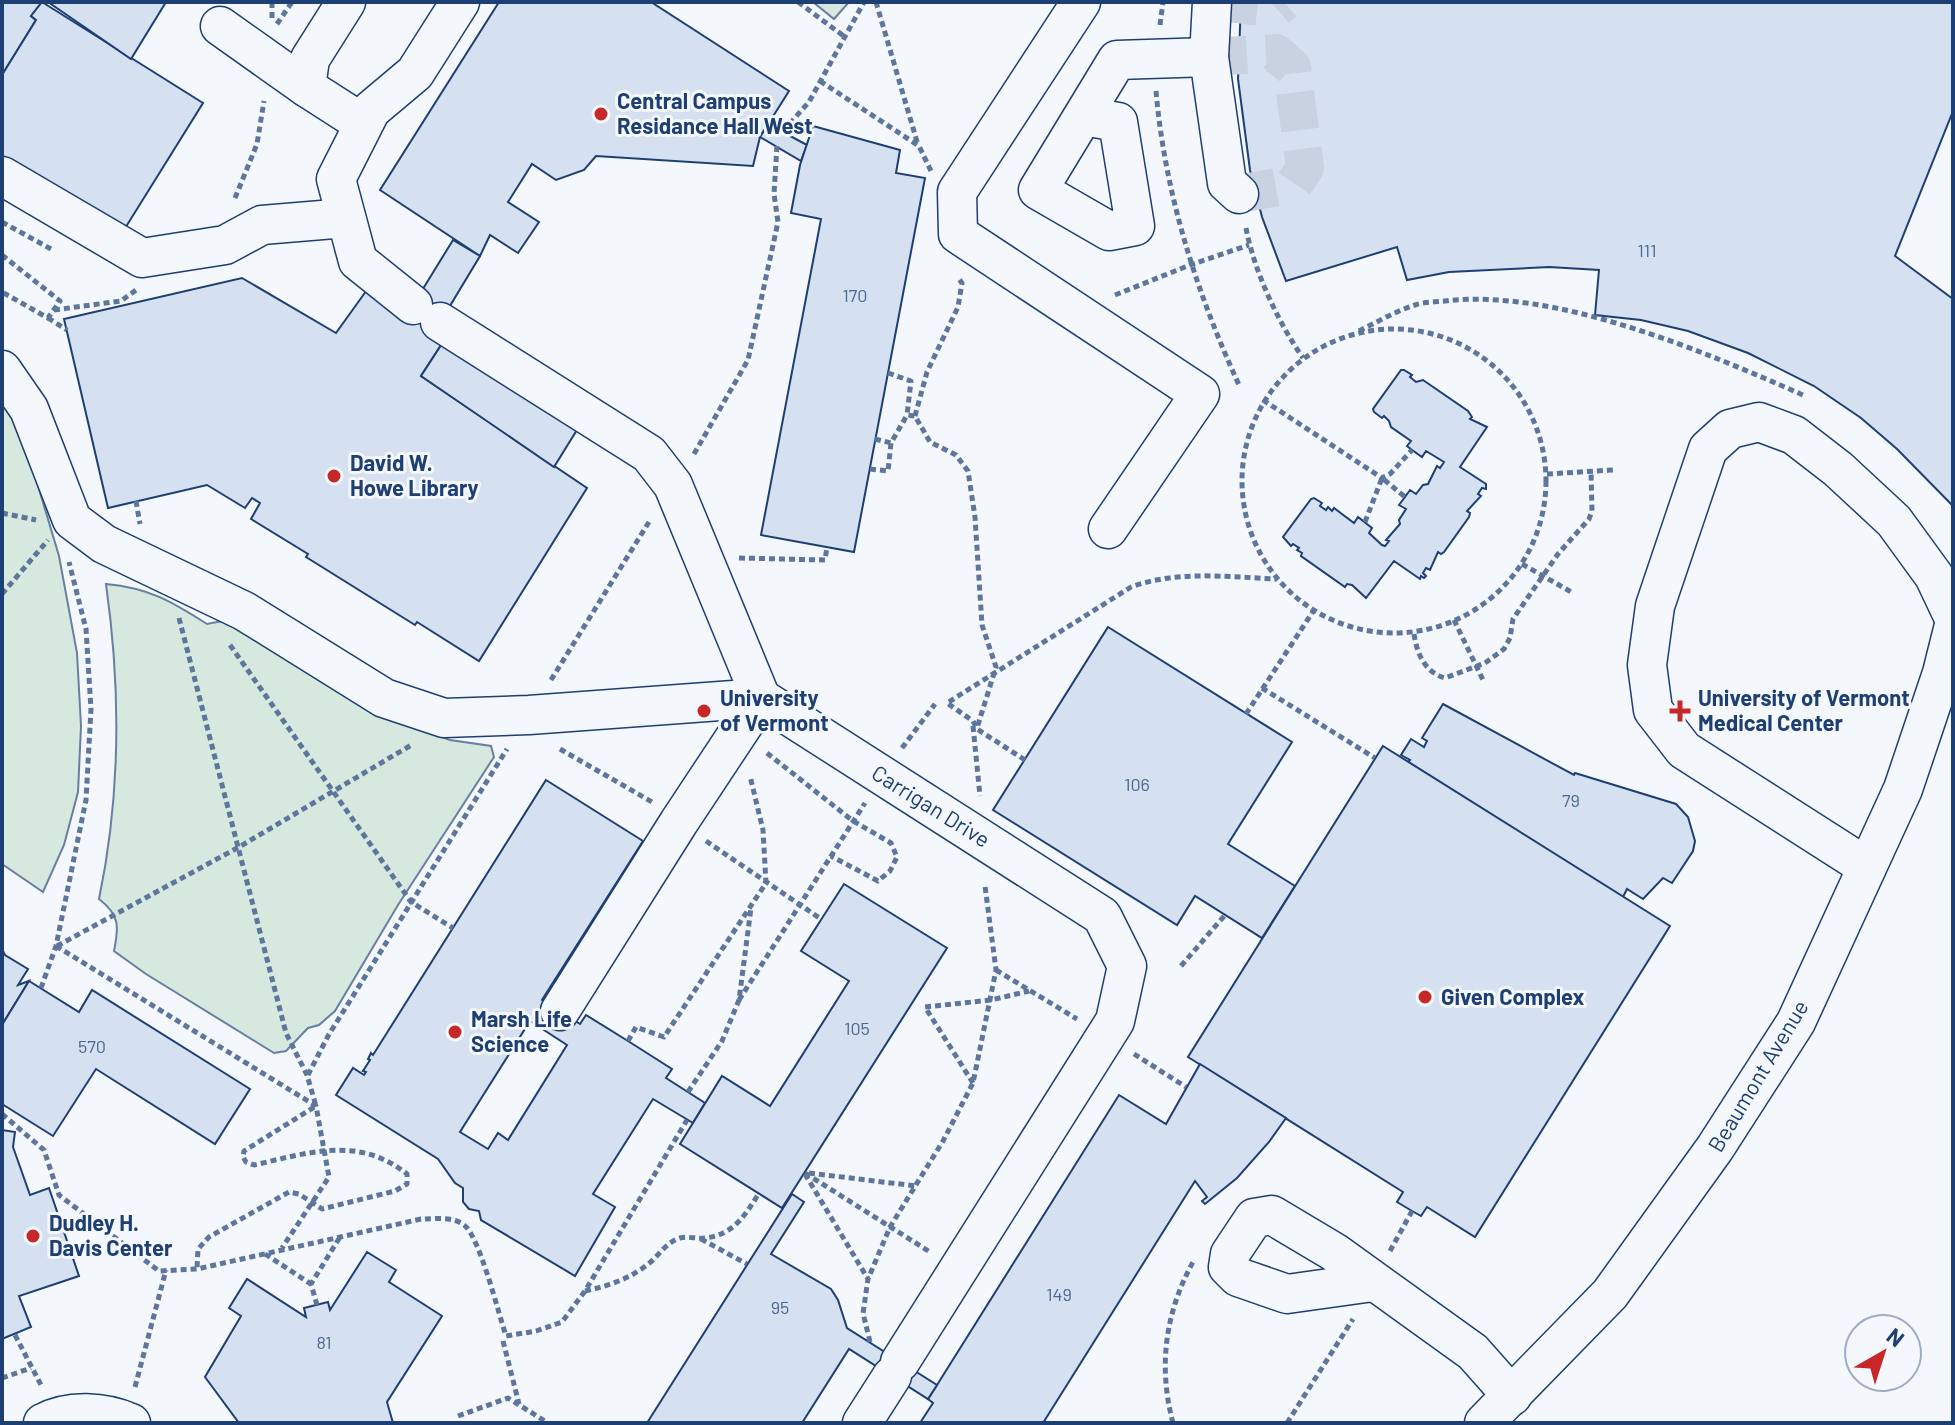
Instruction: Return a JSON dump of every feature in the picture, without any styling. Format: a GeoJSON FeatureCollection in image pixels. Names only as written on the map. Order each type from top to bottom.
{"type":"FeatureCollection","features":[{"type":"Feature","properties":{"kind":"street"},"geometry":{"type":"LineString","coordinates":[[306,87],[310,59],[346,2]]}},
{"type":"Feature","properties":{"kind":"street"},"geometry":{"type":"LineString","coordinates":[[460,2],[415,73],[371,110],[336,179],[358,261],[426,313],[649,454],[673,485],[761,698]]}},
{"type":"Feature","properties":{"kind":"street"},"geometry":{"type":"LineString","coordinates":[[1081,2],[957,192],[958,234],[1200,394],[1108,529]]}},
{"type":"Feature","properties":{"kind":"street"},"geometry":{"type":"LineString","coordinates":[[1212,2],[1209,57],[1227,183],[1239,194]]}},
{"type":"Feature","properties":{"kind":"street"},"geometry":{"type":"LineString","coordinates":[[220,26],[362,123]]}},
{"type":"Feature","properties":{"kind":"street"},"geometry":{"type":"LineString","coordinates":[[1083,116],[1117,60],[1209,57]]}},
{"type":"Feature","properties":{"kind":"street"},"geometry":{"type":"LineString","coordinates":[[2,176],[142,258],[225,245],[262,225],[346,218]]}},
{"type":"Feature","properties":{"kind":"street"},"geometry":{"type":"LineString","coordinates":[[2,370],[29,409],[72,520],[104,544],[244,611],[384,698],[444,718],[526,719],[761,698]]}},
{"type":"Feature","properties":{"kind":"street"},"geometry":{"type":"LineString","coordinates":[[1867,867],[1684,750],[1653,710],[1647,665],[1655,606],[1708,449],[1730,429],[1759,422],[1794,435],[1838,469],[1894,521],[1934,576],[1953,616]]}},
{"type":"Feature","properties":{"kind":"street","name":"Beaumont Avenue"},"geometry":{"type":"LineString","coordinates":[[1484,1423],[1610,1294],[1715,1148],[1796,1022],[1903,789],[1948,675],[1953,629]]}},
{"type":"Feature","properties":{"kind":"street"},"geometry":{"type":"LineString","coordinates":[[560,1011],[761,698]]}},
{"type":"Feature","properties":{"kind":"street","name":"Carrigan Drive"},"geometry":{"type":"LineString","coordinates":[[761,698],[1102,916],[1127,966],[1115,1021],[958,1271],[888,1360],[862,1423]]}},
{"type":"Feature","properties":{"kind":"street"},"geometry":{"type":"LineString","coordinates":[[1373,1283],[1473,1352],[1512,1396]]}},
{"type":"Feature","properties":{"kind":"street"},"geometry":{"type":"LineString","coordinates":[[43,1405],[54,1417],[82,1413],[104,1415],[131,1423]]}},
{"type":"Feature","properties":{"kind":"path"},"geometry":{"type":"LineString","coordinates":[[272,29],[292,2]]}},
{"type":"Feature","properties":{"kind":"path"},"geometry":{"type":"LineString","coordinates":[[798,2],[845,37]]}},
{"type":"Feature","properties":{"kind":"path"},"geometry":{"type":"LineString","coordinates":[[783,131],[809,102],[864,2]]}},
{"type":"Feature","properties":{"kind":"path"},"geometry":{"type":"LineString","coordinates":[[876,2],[919,146],[933,176]]}},
{"type":"Feature","properties":{"kind":"path"},"geometry":{"type":"LineString","coordinates":[[1163,2],[1155,86],[1159,129],[1190,265],[1212,327],[1239,385]]}},
{"type":"Feature","properties":{"kind":"path"},"geometry":{"type":"LineString","coordinates":[[820,81],[919,146]]}},
{"type":"Feature","properties":{"kind":"path"},"geometry":{"type":"LineString","coordinates":[[235,201],[257,144],[266,90]]}},
{"type":"Feature","properties":{"kind":"path"},"geometry":{"type":"LineString","coordinates":[[689,461],[748,360],[778,222],[774,194],[777,145]]}},
{"type":"Feature","properties":{"kind":"path"},"geometry":{"type":"LineString","coordinates":[[1239,194],[1249,245],[1285,333],[1303,358]]}},
{"type":"Feature","properties":{"kind":"path"},"geometry":{"type":"LineString","coordinates":[[1110,297],[1249,245]]}},
{"type":"Feature","properties":{"kind":"path"},"geometry":{"type":"LineString","coordinates":[[2,255],[60,301],[48,318]]}},
{"type":"Feature","properties":{"kind":"path"},"geometry":{"type":"LineString","coordinates":[[952,272],[962,283],[958,307],[927,372],[915,416],[930,442],[956,455],[968,471],[975,517],[982,625],[996,672],[977,729]]}},
{"type":"Feature","properties":{"kind":"path"},"geometry":{"type":"LineString","coordinates":[[2,292],[67,330]]}},
{"type":"Feature","properties":{"kind":"path"},"geometry":{"type":"LineString","coordinates":[[1355,333],[1400,328],[1444,337],[1484,358],[1517,389],[1538,430],[1547,474],[1545,508],[1535,540],[1522,564],[1498,594],[1471,613],[1414,634],[1370,631],[1339,623],[1314,610],[1278,579],[1253,538],[1242,492],[1246,445],[1263,400],[1281,377],[1327,343],[1416,304],[1474,297],[1563,311],[1639,331],[1718,357],[1803,395]]}},
{"type":"Feature","properties":{"kind":"path"},"geometry":{"type":"LineString","coordinates":[[53,310],[121,301]]}},
{"type":"Feature","properties":{"kind":"path"},"geometry":{"type":"LineString","coordinates":[[870,469],[888,471],[891,443],[907,415],[911,381],[888,373]]}},
{"type":"Feature","properties":{"kind":"path"},"geometry":{"type":"LineString","coordinates":[[1263,400],[1382,478],[1405,497]]}},
{"type":"Feature","properties":{"kind":"path"},"geometry":{"type":"LineString","coordinates":[[907,415],[915,416]]}},
{"type":"Feature","properties":{"kind":"path"},"geometry":{"type":"LineString","coordinates":[[875,439],[891,443]]}},
{"type":"Feature","properties":{"kind":"path"},"geometry":{"type":"LineString","coordinates":[[1365,522],[1382,478],[1390,474],[1412,450]]}},
{"type":"Feature","properties":{"kind":"path"},"geometry":{"type":"LineString","coordinates":[[1547,474],[1613,470]]}},
{"type":"Feature","properties":{"kind":"path"},"geometry":{"type":"LineString","coordinates":[[1414,634],[1417,653],[1438,676],[1452,677],[1476,668],[1504,649],[1510,638],[1513,619],[1589,519],[1592,511],[1591,471]]}},
{"type":"Feature","properties":{"kind":"path"},"geometry":{"type":"LineString","coordinates":[[307,1075],[411,902],[651,519]]}},
{"type":"Feature","properties":{"kind":"path"},"geometry":{"type":"LineString","coordinates":[[2,594],[50,537]]}},
{"type":"Feature","properties":{"kind":"path"},"geometry":{"type":"LineString","coordinates":[[730,557],[825,560],[827,547]]}},
{"type":"Feature","properties":{"kind":"path"},"geometry":{"type":"LineString","coordinates":[[41,988],[56,946],[86,800],[91,709],[86,629],[65,549]]}},
{"type":"Feature","properties":{"kind":"path"},"geometry":{"type":"LineString","coordinates":[[1522,564],[1573,593]]}},
{"type":"Feature","properties":{"kind":"path"},"geometry":{"type":"LineString","coordinates":[[1025,760],[977,729],[973,721],[947,703],[1131,587],[1154,579],[1184,575],[1278,579]]}},
{"type":"Feature","properties":{"kind":"path"},"geometry":{"type":"LineString","coordinates":[[168,576],[286,1033],[307,1075],[316,1106],[329,1177],[281,1250]]}},
{"type":"Feature","properties":{"kind":"path"},"geometry":{"type":"LineString","coordinates":[[1246,714],[1314,610]]}},
{"type":"Feature","properties":{"kind":"path"},"geometry":{"type":"LineString","coordinates":[[1454,620],[1483,680]]}},
{"type":"Feature","properties":{"kind":"path"},"geometry":{"type":"LineString","coordinates":[[224,637],[411,902],[453,928]]}},
{"type":"Feature","properties":{"kind":"path"},"geometry":{"type":"LineString","coordinates":[[1262,688],[1375,758]]}},
{"type":"Feature","properties":{"kind":"path"},"geometry":{"type":"LineString","coordinates":[[56,946],[333,792],[430,734],[444,718]]}},
{"type":"Feature","properties":{"kind":"path"},"geometry":{"type":"LineString","coordinates":[[526,719],[536,736],[659,806]]}},
{"type":"Feature","properties":{"kind":"path"},"geometry":{"type":"LineString","coordinates":[[973,721],[981,809]]}},
{"type":"Feature","properties":{"kind":"path"},"geometry":{"type":"LineString","coordinates":[[761,747],[853,821],[891,843],[897,857],[890,871],[878,881],[831,856]]}},
{"type":"Feature","properties":{"kind":"path"},"geometry":{"type":"LineString","coordinates":[[628,1041],[636,1027],[664,1037],[766,883],[763,830],[747,765]]}},
{"type":"Feature","properties":{"kind":"path"},"geometry":{"type":"LineString","coordinates":[[688,1092],[722,1041],[739,1000],[846,833]]}},
{"type":"Feature","properties":{"kind":"path"},"geometry":{"type":"LineString","coordinates":[[723,853],[821,919]]}},
{"type":"Feature","properties":{"kind":"path"},"geometry":{"type":"LineString","coordinates":[[888,1360],[863,1313],[868,1279],[890,1227],[973,1083],[996,970],[985,886]]}},
{"type":"Feature","properties":{"kind":"path"},"geometry":{"type":"LineString","coordinates":[[739,1000],[752,903]]}},
{"type":"Feature","properties":{"kind":"path"},"geometry":{"type":"LineString","coordinates":[[1181,966],[1225,915]]}},
{"type":"Feature","properties":{"kind":"path"},"geometry":{"type":"LineString","coordinates":[[56,946],[316,1106]]}},
{"type":"Feature","properties":{"kind":"path"},"geometry":{"type":"LineString","coordinates":[[973,1083],[925,1007],[991,1000],[1030,991]]}},
{"type":"Feature","properties":{"kind":"path"},"geometry":{"type":"LineString","coordinates":[[197,1269],[198,1249],[209,1237],[289,1192],[299,1194],[322,1209],[395,1191],[407,1184],[407,1174],[394,1164],[341,1148],[254,1165],[246,1162],[244,1151],[316,1106]]}},
{"type":"Feature","properties":{"kind":"path"},"geometry":{"type":"LineString","coordinates":[[2,1114],[44,1150],[59,1195],[159,1271],[197,1269],[421,1219],[448,1219],[466,1225],[476,1242],[506,1336],[536,1331],[562,1322],[585,1291],[687,1120]]}},
{"type":"Feature","properties":{"kind":"path"},"geometry":{"type":"LineString","coordinates":[[805,1173],[958,1271]]}},
{"type":"Feature","properties":{"kind":"path"},"geometry":{"type":"LineString","coordinates":[[805,1173],[916,1186]]}},
{"type":"Feature","properties":{"kind":"path"},"geometry":{"type":"LineString","coordinates":[[805,1173],[868,1279]]}},
{"type":"Feature","properties":{"kind":"path"},"geometry":{"type":"LineString","coordinates":[[585,1291],[631,1276],[682,1237],[700,1239],[718,1236],[733,1228],[759,1193]]}},
{"type":"Feature","properties":{"kind":"path"},"geometry":{"type":"LineString","coordinates":[[1287,1423],[1373,1283],[1412,1211]]}},
{"type":"Feature","properties":{"kind":"path"},"geometry":{"type":"LineString","coordinates":[[311,1284],[341,1236]]}},
{"type":"Feature","properties":{"kind":"path"},"geometry":{"type":"LineString","coordinates":[[700,1239],[747,1264]]}},
{"type":"Feature","properties":{"kind":"path"},"geometry":{"type":"LineString","coordinates":[[264,1254],[311,1284],[317,1305]]}},
{"type":"Feature","properties":{"kind":"path"},"geometry":{"type":"LineString","coordinates":[[136,1384],[166,1270]]}},
{"type":"Feature","properties":{"kind":"path"},"geometry":{"type":"LineString","coordinates":[[15,1335],[32,1368],[43,1405]]}},
{"type":"Feature","properties":{"kind":"path"},"geometry":{"type":"LineString","coordinates":[[503,1341],[519,1405]]}},
{"type":"Feature","properties":{"kind":"path"},"geometry":{"type":"LineString","coordinates":[[2,1378],[32,1368]]}},
{"type":"Feature","properties":{"kind":"path"},"geometry":{"type":"LineString","coordinates":[[458,1416],[508,1398],[548,1423]]}},
{"type":"Feature","properties":{"kind":"shaded area"},"geometry":{"type":"Polygon","coordinates":[[[813,2],[849,2],[834,19],[813,2]]]}},
{"type":"Feature","properties":{"kind":"shaded area"},"geometry":{"type":"Polygon","coordinates":[[[2,400],[17,428],[36,479],[59,556],[77,653],[81,726],[78,792],[64,845],[43,892],[2,864],[2,400]]]}},
{"type":"Feature","properties":{"kind":"shaded area"},"geometry":{"type":"Polygon","coordinates":[[[106,584],[159,597],[207,624],[222,621],[261,635],[405,724],[450,740],[491,746],[494,757],[398,905],[335,1011],[319,1025],[308,1028],[286,1051],[274,1053],[114,951],[116,922],[111,910],[99,899],[111,820],[116,742],[114,663],[106,584]]]}},
{"type":"Feature","properties":{"kind":"building"},"geometry":{"type":"Polygon","coordinates":[[[2,2],[42,2],[31,16],[36,20],[2,75],[2,2]]]}},
{"type":"Feature","properties":{"kind":"building"},"geometry":{"type":"Polygon","coordinates":[[[42,2],[203,103],[119,238],[2,167],[2,75],[36,20],[31,16],[42,2]]]}},
{"type":"Feature","properties":{"kind":"building"},"geometry":{"type":"Polygon","coordinates":[[[48,2],[166,2],[131,59],[48,2]]]}},
{"type":"Feature","properties":{"kind":"building","name":"Central Campus Residance Hall West"},"geometry":{"type":"Polygon","coordinates":[[[499,2],[651,2],[789,91],[760,137],[753,166],[596,156],[584,170],[556,180],[532,164],[508,202],[539,222],[518,253],[490,235],[480,256],[380,190],[499,2]]]}},
{"type":"Feature","properties":{"kind":"building"},"geometry":{"type":"Polygon","coordinates":[[[1241,2],[1953,2],[1953,111],[1895,256],[1953,299],[1953,506],[1897,449],[1861,418],[1814,386],[1748,353],[1688,331],[1641,320],[1595,315],[1599,270],[1549,267],[1449,272],[1407,280],[1397,247],[1286,281],[1262,217],[1250,170],[1238,79],[1241,2]]]}},
{"type":"Feature","properties":{"kind":"building"},"geometry":{"type":"Polygon","coordinates":[[[768,124],[807,145],[801,161],[760,137],[768,124]]]}},
{"type":"Feature","properties":{"kind":"building"},"geometry":{"type":"Polygon","coordinates":[[[813,126],[900,150],[896,173],[925,178],[854,552],[761,535],[821,219],[791,213],[800,165],[813,126]]]}},
{"type":"Feature","properties":{"kind":"building"},"geometry":{"type":"Polygon","coordinates":[[[453,240],[480,256],[436,329],[413,305],[453,240]]]}},
{"type":"Feature","properties":{"kind":"building","name":"David W. Howe Library"},"geometry":{"type":"Polygon","coordinates":[[[242,278],[336,333],[369,287],[447,336],[421,376],[587,488],[479,661],[417,622],[415,625],[251,519],[260,503],[252,498],[245,508],[207,485],[108,508],[64,319],[242,278]]]}},
{"type":"Feature","properties":{"kind":"building"},"geometry":{"type":"Polygon","coordinates":[[[447,336],[580,425],[554,467],[421,376],[447,336]]]}},
{"type":"Feature","properties":{"kind":"building"},"geometry":{"type":"Polygon","coordinates":[[[1401,370],[1412,375],[1410,377],[1416,382],[1423,380],[1468,411],[1472,417],[1470,419],[1487,427],[1460,467],[1486,484],[1486,489],[1482,488],[1478,494],[1481,496],[1467,511],[1469,517],[1444,552],[1438,552],[1430,570],[1426,568],[1424,578],[1421,576],[1420,579],[1394,561],[1366,598],[1352,585],[1345,587],[1301,556],[1302,553],[1297,550],[1299,548],[1293,544],[1291,546],[1283,537],[1314,498],[1326,510],[1328,507],[1332,511],[1334,508],[1354,523],[1358,517],[1372,528],[1369,533],[1382,545],[1389,541],[1386,540],[1400,524],[1399,520],[1406,509],[1399,505],[1410,490],[1416,494],[1423,485],[1428,484],[1437,466],[1440,468],[1444,462],[1426,451],[1422,457],[1412,450],[1407,446],[1411,441],[1391,427],[1384,416],[1382,418],[1374,412],[1373,409],[1401,370]]]}},
{"type":"Feature","properties":{"kind":"building"},"geometry":{"type":"Polygon","coordinates":[[[1108,627],[1292,742],[1228,844],[1295,886],[1262,938],[1195,896],[1177,925],[993,810],[1108,627]]]}},
{"type":"Feature","properties":{"kind":"building"},"geometry":{"type":"Polygon","coordinates":[[[1443,704],[1574,775],[1676,804],[1688,817],[1695,841],[1693,851],[1672,883],[1663,878],[1643,899],[1627,889],[1623,897],[1408,762],[1410,760],[1401,755],[1411,739],[1424,747],[1427,741],[1422,738],[1443,704]]]}},
{"type":"Feature","properties":{"kind":"building","name":"Given Complex"},"geometry":{"type":"Polygon","coordinates":[[[1383,746],[1670,926],[1475,1237],[1427,1207],[1421,1216],[1397,1202],[1403,1192],[1188,1057],[1383,746]]]}},
{"type":"Feature","properties":{"kind":"building","name":"Marsh Life Science"},"geometry":{"type":"Polygon","coordinates":[[[546,780],[643,841],[542,1000],[580,1024],[586,1015],[628,1041],[672,1069],[666,1078],[705,1103],[693,1123],[653,1099],[593,1194],[615,1207],[575,1276],[481,1220],[479,1211],[469,1209],[463,1202],[463,1188],[455,1183],[438,1159],[336,1095],[353,1068],[364,1075],[368,1059],[371,1053],[373,1055],[546,780]],[[530,1021],[460,1132],[488,1149],[498,1133],[508,1140],[567,1045],[530,1021]]]}},
{"type":"Feature","properties":{"kind":"building"},"geometry":{"type":"Polygon","coordinates":[[[844,884],[947,948],[782,1208],[680,1144],[722,1076],[770,1106],[849,981],[801,951],[844,884]]]}},
{"type":"Feature","properties":{"kind":"building"},"geometry":{"type":"Polygon","coordinates":[[[2,949],[5,955],[28,969],[18,985],[29,981],[2,1025],[2,949]]]}},
{"type":"Feature","properties":{"kind":"building"},"geometry":{"type":"Polygon","coordinates":[[[29,981],[79,1012],[92,990],[250,1089],[215,1144],[96,1069],[53,1136],[2,1104],[2,1025],[29,981]]]}},
{"type":"Feature","properties":{"kind":"building"},"geometry":{"type":"Polygon","coordinates":[[[1200,1064],[1286,1118],[1269,1142],[1237,1178],[1205,1204],[1202,1201],[1207,1197],[1195,1181],[1043,1423],[920,1423],[933,1403],[928,1399],[1119,1095],[1166,1124],[1200,1064]]]}},
{"type":"Feature","properties":{"kind":"building","name":"Dudley H. Davis Center"},"geometry":{"type":"Polygon","coordinates":[[[2,1130],[15,1132],[13,1147],[30,1195],[49,1188],[79,1276],[19,1296],[31,1327],[2,1339],[2,1130]]]}},
{"type":"Feature","properties":{"kind":"building"},"geometry":{"type":"Polygon","coordinates":[[[792,1194],[804,1202],[771,1254],[831,1289],[847,1328],[937,1385],[928,1399],[849,1349],[802,1423],[647,1423],[792,1194]]]}},
{"type":"Feature","properties":{"kind":"building"},"geometry":{"type":"Polygon","coordinates":[[[367,1252],[396,1270],[389,1282],[442,1316],[387,1402],[393,1423],[239,1423],[205,1377],[241,1316],[229,1308],[247,1279],[306,1317],[304,1308],[328,1302],[330,1310],[367,1252]]]}},
{"type":"Feature","properties":{"kind":"tunnel"},"geometry":{"type":"LineString","coordinates":[[1220,2],[1276,9],[1284,2]]}},
{"type":"Feature","properties":{"kind":"tunnel"},"geometry":{"type":"LineString","coordinates":[[1209,57],[1276,53],[1292,67],[1305,168],[1294,184],[1239,194]]}},
{"type":"Feature","properties":{"kind":"place","name":"Central Campus Residance Hall West"},"geometry":{"type":"Point","coordinates":[601,114]}},
{"type":"Feature","properties":{"kind":"place","name":"David W. Howe Library"},"geometry":{"type":"Point","coordinates":[334,476]}},
{"type":"Feature","properties":{"kind":"place","name":"University of Vermont"},"geometry":{"type":"Point","coordinates":[704,711]}},
{"type":"Feature","properties":{"kind":"place","name":"University of Vermont Medical Center"},"geometry":{"type":"Point","coordinates":[1680,711]}},
{"type":"Feature","properties":{"kind":"place","name":"Given Complex"},"geometry":{"type":"Point","coordinates":[1425,997]}},
{"type":"Feature","properties":{"kind":"place","name":"Marsh Life Science"},"geometry":{"type":"Point","coordinates":[455,1032]}},
{"type":"Feature","properties":{"kind":"place","name":"Dudley H. Davis Center"},"geometry":{"type":"Point","coordinates":[33,1236]}}]}
